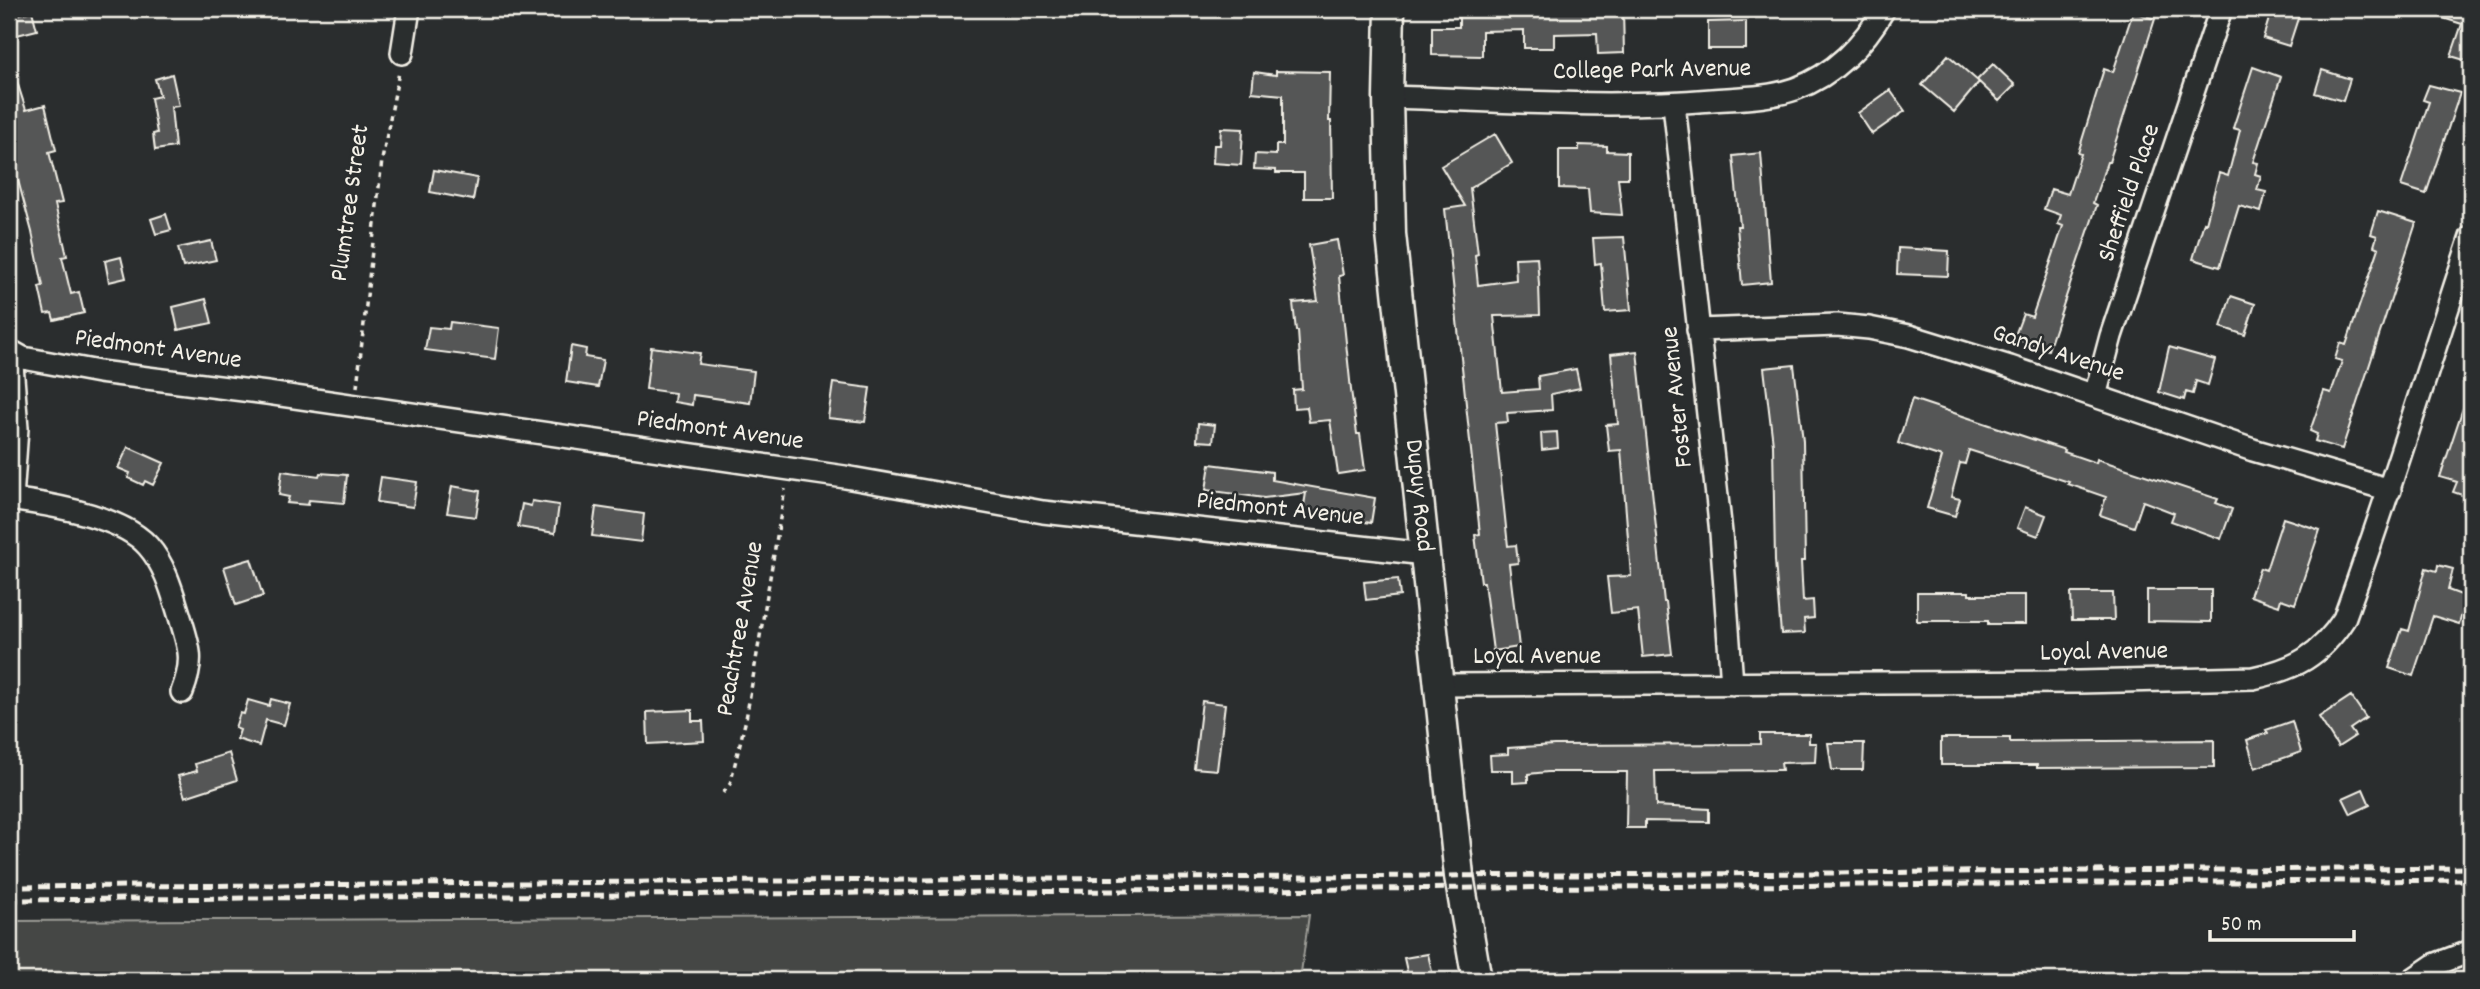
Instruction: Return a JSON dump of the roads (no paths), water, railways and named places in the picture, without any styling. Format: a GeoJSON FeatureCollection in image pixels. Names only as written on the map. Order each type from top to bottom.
{"type":"FeatureCollection","features":[{"type":"Feature","properties":{"kind":"street"},"geometry":{"type":"LineString","coordinates":[[402,53],[409,9]]}},
{"type":"Feature","properties":{"kind":"street","name":"Dupuy Road"},"geometry":{"type":"LineString","coordinates":[[1390,9],[1388,97],[1391,234],[1459,876],[1477,980]]}},
{"type":"Feature","properties":{"kind":"street","name":"College Park Avenue"},"geometry":{"type":"LineString","coordinates":[[1388,97],[1674,104],[1765,96],[1796,89],[1841,63],[1860,45],[1884,9]]}},
{"type":"Feature","properties":{"kind":"street","name":"Sheffield Place"},"geometry":{"type":"LineString","coordinates":[[2095,396],[2111,336],[2221,9]]}},
{"type":"Feature","properties":{"kind":"street","name":"Foster Avenue"},"geometry":{"type":"LineString","coordinates":[[1674,104],[1721,533],[1732,684]]}},
{"type":"Feature","properties":{"kind":"street","name":"Loyal Avenue"},"geometry":{"type":"LineString","coordinates":[[1439,685],[2079,682],[2253,678],[2280,673],[2300,664],[2319,650],[2344,619],[2390,490],[2471,237]]}},
{"type":"Feature","properties":{"kind":"street","name":"Gandy Avenue"},"geometry":{"type":"LineString","coordinates":[[1698,330],[1824,325],[1869,328],[1909,336],[2253,450],[2390,490]]}},
{"type":"Feature","properties":{"kind":"street"},"geometry":{"type":"LineString","coordinates":[[10,351],[17,428],[10,499],[101,518],[126,529],[148,546],[172,588],[189,650],[190,672],[182,692]]}},
{"type":"Feature","properties":{"kind":"street","name":"Piedmont Avenue"},"geometry":{"type":"LineString","coordinates":[[10,351],[23,358],[99,372],[788,469],[1043,512],[1425,554]]}},
{"type":"Feature","properties":{"kind":"street"},"geometry":{"type":"LineString","coordinates":[[2412,980],[2434,965],[2471,951]]}},
{"type":"Feature","properties":{"kind":"railway"},"geometry":{"type":"LineString","coordinates":[[9,887],[2471,868]]}},
{"type":"Feature","properties":{"kind":"railway"},"geometry":{"type":"LineString","coordinates":[[9,900],[2471,880]]}}]}
